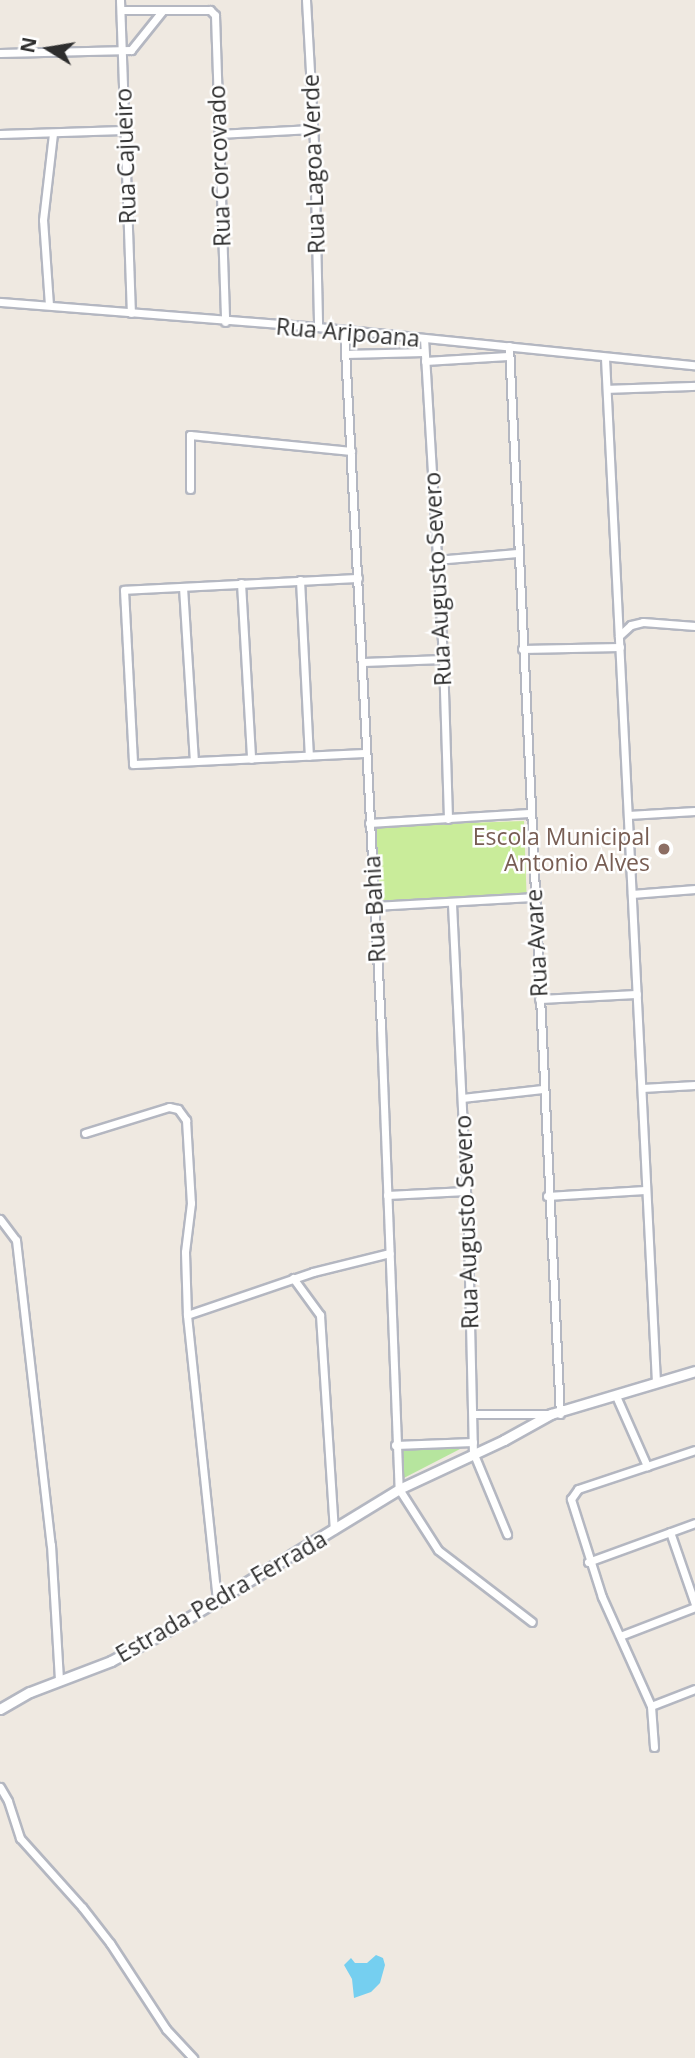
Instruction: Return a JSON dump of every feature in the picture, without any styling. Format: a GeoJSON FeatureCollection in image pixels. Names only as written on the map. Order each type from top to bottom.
{"type":"FeatureCollection","features":[{"type":"Feature","properties":{"kind":"street","name":"Rua Cajueiro"},"geometry":{"type":"LineString","coordinates":[[120,0],[131,313]]}},
{"type":"Feature","properties":{"kind":"street","name":"Rua Lagoa Verde"},"geometry":{"type":"LineString","coordinates":[[306,0],[318,327]]}},
{"type":"Feature","properties":{"kind":"street"},"geometry":{"type":"LineString","coordinates":[[121,10],[163,10]]}},
{"type":"Feature","properties":{"kind":"street"},"geometry":{"type":"LineString","coordinates":[[0,53],[122,51],[136,46],[163,10]]}},
{"type":"Feature","properties":{"kind":"street","name":"Rua Corcovado"},"geometry":{"type":"LineString","coordinates":[[163,10],[213,10],[225,322]]}},
{"type":"Feature","properties":{"kind":"street"},"geometry":{"type":"LineString","coordinates":[[0,134],[124,130]]}},
{"type":"Feature","properties":{"kind":"street"},"geometry":{"type":"LineString","coordinates":[[218,134],[312,130]]}},
{"type":"Feature","properties":{"kind":"street"},"geometry":{"type":"LineString","coordinates":[[49,305],[43,220],[53,134]]}},
{"type":"Feature","properties":{"kind":"street","name":"Rua Aripoana"},"geometry":{"type":"LineString","coordinates":[[0,302],[225,322],[318,327],[695,365]]}},
{"type":"Feature","properties":{"kind":"street","name":"Rua Bahia"},"geometry":{"type":"LineString","coordinates":[[344,331],[363,662],[398,1489]]}},
{"type":"Feature","properties":{"kind":"street","name":"Rua Augusto Severo"},"geometry":{"type":"LineString","coordinates":[[424,338],[443,659],[448,819]]}},
{"type":"Feature","properties":{"kind":"street","name":"Rua Avare"},"geometry":{"type":"LineString","coordinates":[[509,346],[555,1414]]}},
{"type":"Feature","properties":{"kind":"street"},"geometry":{"type":"LineString","coordinates":[[345,354],[424,352]]}},
{"type":"Feature","properties":{"kind":"street"},"geometry":{"type":"LineString","coordinates":[[425,360],[508,356]]}},
{"type":"Feature","properties":{"kind":"street"},"geometry":{"type":"LineString","coordinates":[[606,358],[656,1383]]}},
{"type":"Feature","properties":{"kind":"street"},"geometry":{"type":"LineString","coordinates":[[607,389],[695,386]]}},
{"type":"Feature","properties":{"kind":"street"},"geometry":{"type":"LineString","coordinates":[[190,489],[191,435],[351,451]]}},
{"type":"Feature","properties":{"kind":"street"},"geometry":{"type":"LineString","coordinates":[[436,560],[517,553]]}},
{"type":"Feature","properties":{"kind":"street"},"geometry":{"type":"LineString","coordinates":[[358,578],[124,590],[133,764],[366,754]]}},
{"type":"Feature","properties":{"kind":"street"},"geometry":{"type":"LineString","coordinates":[[300,580],[309,756]]}},
{"type":"Feature","properties":{"kind":"street"},"geometry":{"type":"LineString","coordinates":[[241,583],[251,759]]}},
{"type":"Feature","properties":{"kind":"street"},"geometry":{"type":"LineString","coordinates":[[183,587],[194,761]]}},
{"type":"Feature","properties":{"kind":"street"},"geometry":{"type":"LineString","coordinates":[[619,636],[631,625],[642,622],[695,626]]}},
{"type":"Feature","properties":{"kind":"street"},"geometry":{"type":"LineString","coordinates":[[522,649],[620,647]]}},
{"type":"Feature","properties":{"kind":"street"},"geometry":{"type":"LineString","coordinates":[[363,662],[443,659]]}},
{"type":"Feature","properties":{"kind":"street"},"geometry":{"type":"LineString","coordinates":[[628,815],[695,811]]}},
{"type":"Feature","properties":{"kind":"street"},"geometry":{"type":"LineString","coordinates":[[369,823],[529,813]]}},
{"type":"Feature","properties":{"kind":"street"},"geometry":{"type":"LineString","coordinates":[[632,894],[695,890]]}},
{"type":"Feature","properties":{"kind":"street"},"geometry":{"type":"LineString","coordinates":[[373,906],[452,904],[533,897]]}},
{"type":"Feature","properties":{"kind":"street","name":"Rua Augusto Severo"},"geometry":{"type":"LineString","coordinates":[[452,904],[466,1191],[473,1447],[507,1534]]}},
{"type":"Feature","properties":{"kind":"street"},"geometry":{"type":"LineString","coordinates":[[539,999],[637,994]]}},
{"type":"Feature","properties":{"kind":"street"},"geometry":{"type":"LineString","coordinates":[[642,1088],[695,1085]]}},
{"type":"Feature","properties":{"kind":"street"},"geometry":{"type":"LineString","coordinates":[[461,1098],[542,1089]]}},
{"type":"Feature","properties":{"kind":"street"},"geometry":{"type":"LineString","coordinates":[[85,1133],[165,1108],[181,1112],[187,1128],[191,1203],[185,1252],[187,1315],[217,1602]]}},
{"type":"Feature","properties":{"kind":"street"},"geometry":{"type":"LineString","coordinates":[[387,1195],[466,1191]]}},
{"type":"Feature","properties":{"kind":"street"},"geometry":{"type":"LineString","coordinates":[[547,1196],[645,1191]]}},
{"type":"Feature","properties":{"kind":"street"},"geometry":{"type":"LineString","coordinates":[[0,1219],[16,1240],[51,1545],[59,1679]]}},
{"type":"Feature","properties":{"kind":"street"},"geometry":{"type":"LineString","coordinates":[[187,1315],[293,1278],[390,1253]]}},
{"type":"Feature","properties":{"kind":"street"},"geometry":{"type":"LineString","coordinates":[[293,1278],[320,1315],[334,1530]]}},
{"type":"Feature","properties":{"kind":"street","name":"Estrada Pedra Ferrada"},"geometry":{"type":"LineString","coordinates":[[0,1709],[59,1679],[111,1661],[217,1602],[398,1489],[473,1447],[504,1440],[555,1414],[695,1371]]}},
{"type":"Feature","properties":{"kind":"street"},"geometry":{"type":"LineString","coordinates":[[616,1396],[647,1466]]}},
{"type":"Feature","properties":{"kind":"street"},"geometry":{"type":"LineString","coordinates":[[474,1414],[555,1414]]}},
{"type":"Feature","properties":{"kind":"street"},"geometry":{"type":"LineString","coordinates":[[395,1445],[473,1447]]}},
{"type":"Feature","properties":{"kind":"street"},"geometry":{"type":"LineString","coordinates":[[654,1747],[651,1706],[588,1562],[571,1494],[578,1489],[695,1450]]}},
{"type":"Feature","properties":{"kind":"street"},"geometry":{"type":"LineString","coordinates":[[398,1489],[438,1550],[532,1622]]}},
{"type":"Feature","properties":{"kind":"street"},"geometry":{"type":"LineString","coordinates":[[588,1562],[695,1523]]}},
{"type":"Feature","properties":{"kind":"street"},"geometry":{"type":"LineString","coordinates":[[620,1636],[695,1605],[670,1532]]}},
{"type":"Feature","properties":{"kind":"street"},"geometry":{"type":"LineString","coordinates":[[651,1706],[695,1689]]}},
{"type":"Feature","properties":{"kind":"street"},"geometry":{"type":"LineString","coordinates":[[0,1787],[8,1801],[20,1838],[82,1907],[110,1943],[166,2029],[193,2058]]}},
{"type":"Feature","properties":{"kind":"green space"},"geometry":{"type":"Polygon","coordinates":[[[524,821],[527,896],[379,901],[376,826],[524,821]]]}},
{"type":"Feature","properties":{"kind":"green space"},"geometry":{"type":"Polygon","coordinates":[[[462,1448],[400,1480],[398,1449],[462,1448]]]}},
{"type":"Feature","properties":{"kind":"water"},"geometry":{"type":"Polygon","coordinates":[[[376,1955],[383,1958],[385,1965],[380,1983],[371,1992],[354,1998],[352,1979],[344,1965],[351,1958],[355,1963],[367,1963],[376,1955]]]}},
{"type":"Feature","properties":{"kind":"place","name":"Escola Municipal Antonio Alves"},"geometry":{"type":"Point","coordinates":[664,849]}}]}
